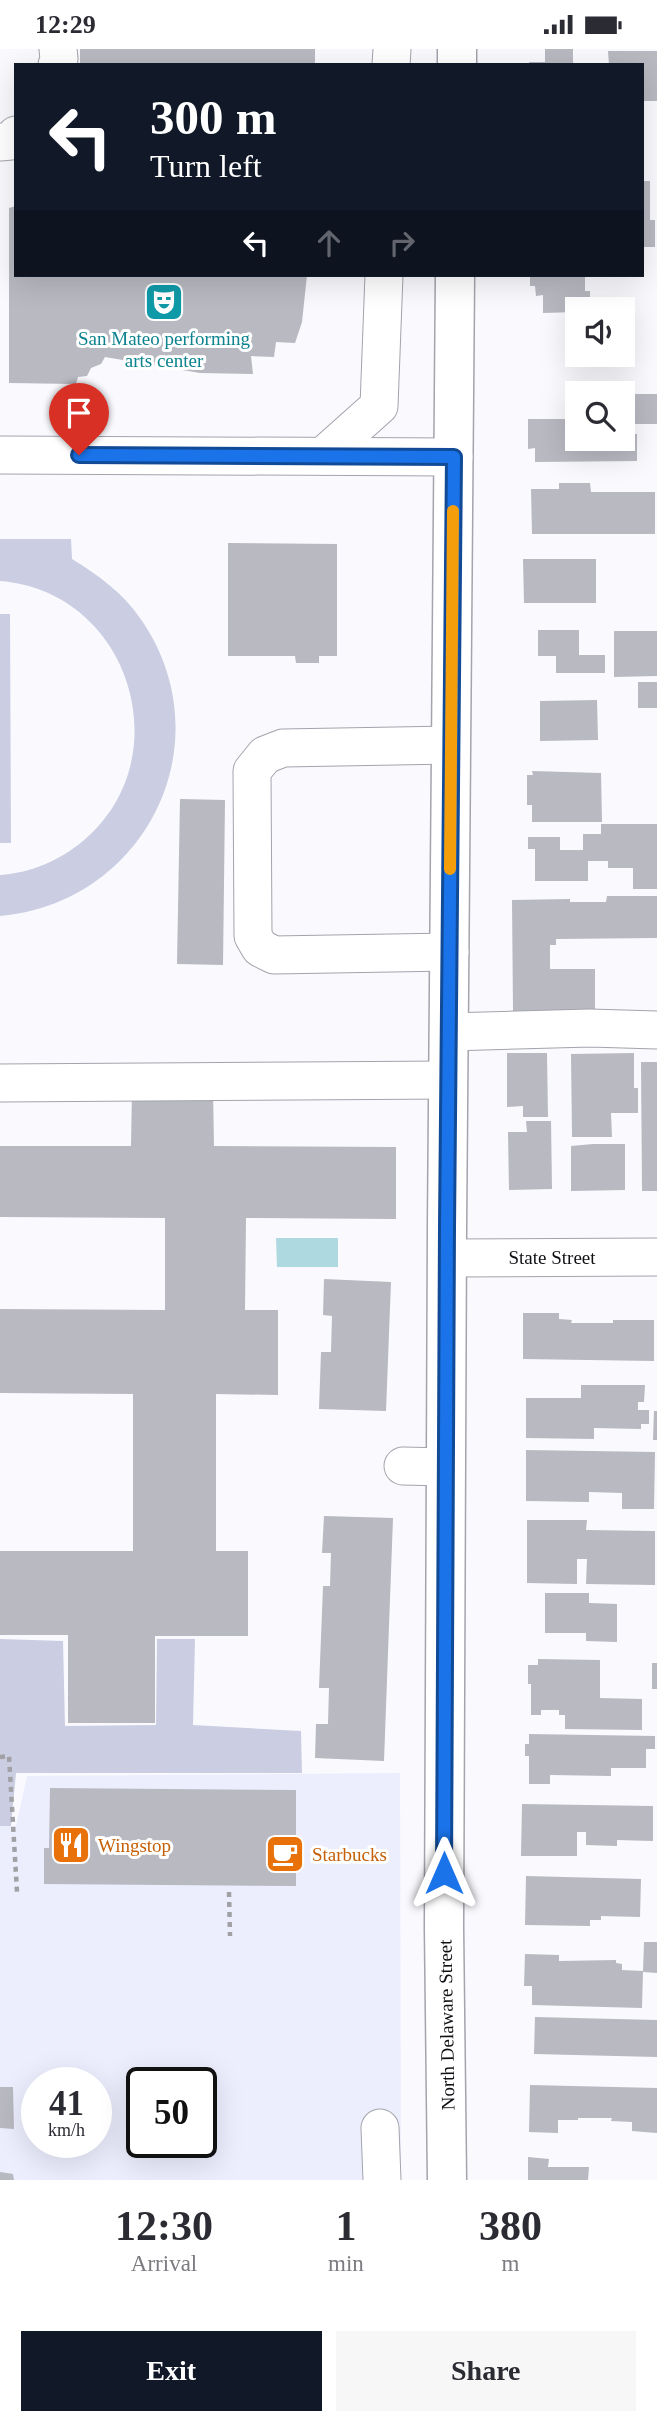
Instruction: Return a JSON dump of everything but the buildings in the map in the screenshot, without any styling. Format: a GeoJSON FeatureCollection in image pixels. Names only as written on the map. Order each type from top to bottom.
{"type":"FeatureCollection","features":[{"type":"Feature","properties":{"kind":"main road","name":"North Delaware Street"},"geometry":{"type":"LineString","coordinates":[[447,2180],[444,1927],[455,277]]}},
{"type":"Feature","properties":{"kind":"street"},"geometry":{"type":"LineString","coordinates":[[381,457],[379,406],[384,277]]}},
{"type":"Feature","properties":{"kind":"street"},"geometry":{"type":"LineString","coordinates":[[323,456],[379,406]]}},
{"type":"Feature","properties":{"kind":"street"},"geometry":{"type":"LineString","coordinates":[[0,455],[454,457]]}},
{"type":"Feature","properties":{"kind":"street"},"geometry":{"type":"LineString","coordinates":[[450,952],[274,955],[260,948],[253,936],[252,771],[265,755],[283,748],[451,745]]}},
{"type":"Feature","properties":{"kind":"street"},"geometry":{"type":"LineString","coordinates":[[449,1032],[590,1028],[657,1030]]}},
{"type":"Feature","properties":{"kind":"street"},"geometry":{"type":"LineString","coordinates":[[0,1083],[448,1080]]}},
{"type":"Feature","properties":{"kind":"street","name":"State Street"},"geometry":{"type":"LineString","coordinates":[[447,1258],[657,1257]]}},
{"type":"Feature","properties":{"kind":"street"},"geometry":{"type":"LineString","coordinates":[[403,1466],[446,1467]]}},
{"type":"Feature","properties":{"kind":"street"},"geometry":{"type":"LineString","coordinates":[[380,2128],[382,2180]]}},
{"type":"Feature","properties":{"kind":"path"},"geometry":{"type":"LineString","coordinates":[[0,1757],[9,1756],[17,1892]]}},
{"type":"Feature","properties":{"kind":"path"},"geometry":{"type":"LineString","coordinates":[[229,1892],[230,1936]]}},
{"type":"Feature","properties":{"kind":"shaded area"},"geometry":{"type":"Polygon","coordinates":[[[0,539],[71,539],[72,559],[109,585],[126,600],[140,618],[165,665],[175,714],[172,762],[157,808],[132,848],[96,881],[52,904],[0,916],[0,875],[33,869],[64,854],[83,841],[113,806],[130,767],[135,725],[127,684],[109,646],[82,614],[45,592],[0,581],[0,539]]]}},
{"type":"Feature","properties":{"kind":"shaded area"},"geometry":{"type":"Polygon","coordinates":[[[0,614],[10,614],[11,843],[0,843],[0,614]]]}},
{"type":"Feature","properties":{"kind":"shaded area"},"geometry":{"type":"Polygon","coordinates":[[[276,1238],[338,1238],[338,1267],[277,1267],[276,1238]]]}},
{"type":"Feature","properties":{"kind":"shaded area"},"geometry":{"type":"Polygon","coordinates":[[[0,1639],[63,1641],[65,1726],[156,1725],[157,1639],[195,1639],[193,1725],[301,1731],[302,1773],[16,1773],[11,1826],[0,1826],[0,1639]]]}},
{"type":"Feature","properties":{"kind":"shaded area"},"geometry":{"type":"Polygon","coordinates":[[[400,1773],[401,2180],[0,2180],[0,1826],[16,1826],[27,1776],[400,1773]]]}},
{"type":"Feature","properties":{"kind":"slow traffic"},"geometry":{"type":"LineString","coordinates":[[450,869],[453,511]]}},
{"type":"Feature","properties":{"kind":"place","name":"San Mateo performing arts center"},"geometry":{"type":"Point","coordinates":[164,302]}},
{"type":"Feature","properties":{"kind":"place","name":"Wingstop"},"geometry":{"type":"Point","coordinates":[71,1845]}},
{"type":"Feature","properties":{"kind":"place","name":"Starbucks"},"geometry":{"type":"Point","coordinates":[285,1854]}},
{"type":"Feature","properties":{"kind":"route"},"geometry":{"type":"LineString","coordinates":[[79,455],[454,457],[444,1873]]}}]}
